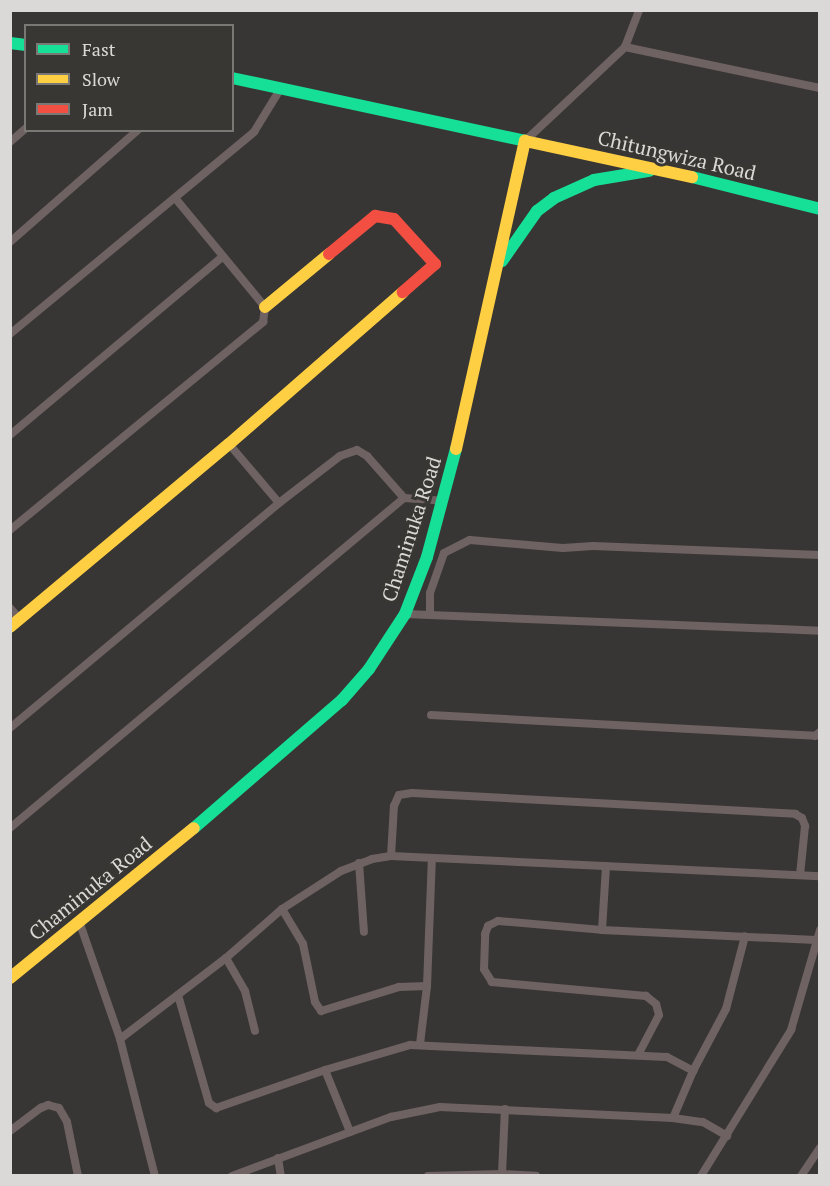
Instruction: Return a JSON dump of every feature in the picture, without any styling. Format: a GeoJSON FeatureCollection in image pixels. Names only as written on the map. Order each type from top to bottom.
{"type":"FeatureCollection","features":[{"type":"Feature","properties":{"kind":"main road","name":"Chitungwiza Road"},"geometry":{"type":"LineString","coordinates":[[234,78],[659,170],[819,209]]}},
{"type":"Feature","properties":{"kind":"main road","name":"Chaminuka Road"},"geometry":{"type":"LineString","coordinates":[[10,978],[210,815],[342,700],[369,669],[405,614],[427,557],[443,501],[525,141]]}},
{"type":"Feature","properties":{"kind":"main road"},"geometry":{"type":"LineString","coordinates":[[497,268],[537,212],[554,198],[594,180],[659,170]]}},
{"type":"Feature","properties":{"kind":"main road"},"geometry":{"type":"LineString","coordinates":[[15,623],[229,444],[435,264],[394,219],[387,216],[375,216],[265,307]]}},
{"type":"Feature","properties":{"kind":"street"},"geometry":{"type":"LineString","coordinates":[[525,141],[625,47],[639,10]]}},
{"type":"Feature","properties":{"kind":"street"},"geometry":{"type":"LineString","coordinates":[[625,47],[819,88]]}},
{"type":"Feature","properties":{"kind":"street"},"geometry":{"type":"LineString","coordinates":[[10,334],[254,132],[281,88]]}},
{"type":"Feature","properties":{"kind":"street"},"geometry":{"type":"LineString","coordinates":[[10,142],[24,130]]}},
{"type":"Feature","properties":{"kind":"street"},"geometry":{"type":"LineString","coordinates":[[10,242],[136,132]]}},
{"type":"Feature","properties":{"kind":"street"},"geometry":{"type":"LineString","coordinates":[[10,530],[263,322],[265,307],[175,198]]}},
{"type":"Feature","properties":{"kind":"street"},"geometry":{"type":"LineString","coordinates":[[10,435],[222,257]]}},
{"type":"Feature","properties":{"kind":"street"},"geometry":{"type":"LineString","coordinates":[[229,444],[279,503]]}},
{"type":"Feature","properties":{"kind":"street"},"geometry":{"type":"LineString","coordinates":[[10,728],[279,503],[340,456],[357,450],[368,456],[404,498]]}},
{"type":"Feature","properties":{"kind":"street"},"geometry":{"type":"LineString","coordinates":[[10,828],[404,498],[443,501]]}},
{"type":"Feature","properties":{"kind":"street"},"geometry":{"type":"LineString","coordinates":[[430,614],[430,594],[444,553],[470,540],[563,548],[593,546],[819,555]]}},
{"type":"Feature","properties":{"kind":"street"},"geometry":{"type":"LineString","coordinates":[[10,608],[15,623]]}},
{"type":"Feature","properties":{"kind":"street"},"geometry":{"type":"LineString","coordinates":[[405,614],[819,631]]}},
{"type":"Feature","properties":{"kind":"street"},"geometry":{"type":"LineString","coordinates":[[430,716],[816,736],[819,732]]}},
{"type":"Feature","properties":{"kind":"street"},"geometry":{"type":"LineString","coordinates":[[391,856],[394,806],[399,795],[412,793],[795,814],[802,818],[805,826],[800,875]]}},
{"type":"Feature","properties":{"kind":"street"},"geometry":{"type":"LineString","coordinates":[[120,1039],[226,958],[282,909],[341,871],[359,863],[391,856],[819,876]]}},
{"type":"Feature","properties":{"kind":"street"},"geometry":{"type":"LineString","coordinates":[[420,1044],[427,986],[432,858]]}},
{"type":"Feature","properties":{"kind":"street"},"geometry":{"type":"LineString","coordinates":[[359,863],[364,932]]}},
{"type":"Feature","properties":{"kind":"street"},"geometry":{"type":"LineString","coordinates":[[602,930],[606,866]]}},
{"type":"Feature","properties":{"kind":"street"},"geometry":{"type":"LineString","coordinates":[[282,909],[303,944],[315,1002],[321,1011],[399,987],[427,986]]}},
{"type":"Feature","properties":{"kind":"street"},"geometry":{"type":"LineString","coordinates":[[79,921],[120,1039],[154,1176]]}},
{"type":"Feature","properties":{"kind":"street"},"geometry":{"type":"LineString","coordinates":[[638,1055],[659,1015],[656,1004],[646,996],[492,982],[484,969],[486,929],[493,922],[602,930],[816,940]]}},
{"type":"Feature","properties":{"kind":"street"},"geometry":{"type":"LineString","coordinates":[[701,1176],[791,1030],[819,930]]}},
{"type":"Feature","properties":{"kind":"street"},"geometry":{"type":"LineString","coordinates":[[673,1119],[693,1071],[726,1009],[745,936]]}},
{"type":"Feature","properties":{"kind":"street"},"geometry":{"type":"LineString","coordinates":[[226,958],[245,991],[255,1031]]}},
{"type":"Feature","properties":{"kind":"street"},"geometry":{"type":"LineString","coordinates":[[178,995],[209,1103],[213,1107],[221,1107],[396,1047],[420,1044],[667,1057],[693,1071]]}},
{"type":"Feature","properties":{"kind":"street"},"geometry":{"type":"LineString","coordinates":[[325,1070],[350,1132]]}},
{"type":"Feature","properties":{"kind":"street"},"geometry":{"type":"LineString","coordinates":[[10,1131],[41,1108],[48,1105],[59,1108],[67,1122],[78,1176]]}},
{"type":"Feature","properties":{"kind":"street"},"geometry":{"type":"LineString","coordinates":[[232,1176],[416,1110],[440,1107],[703,1122],[727,1136]]}},
{"type":"Feature","properties":{"kind":"street"},"geometry":{"type":"LineString","coordinates":[[502,1174],[505,1109]]}},
{"type":"Feature","properties":{"kind":"street"},"geometry":{"type":"LineString","coordinates":[[801,1176],[819,1148]]}},
{"type":"Feature","properties":{"kind":"street"},"geometry":{"type":"LineString","coordinates":[[278,1158],[281,1176]]}},
{"type":"Feature","properties":{"kind":"street"},"geometry":{"type":"LineString","coordinates":[[428,1176],[502,1174],[536,1176]]}},
{"type":"Feature","properties":{"kind":"traffic: fast"},"geometry":{"type":"LineString","coordinates":[[10,43],[24,45]]}},
{"type":"Feature","properties":{"kind":"traffic: fast"},"geometry":{"type":"LineString","coordinates":[[234,78],[525,141]]}},
{"type":"Feature","properties":{"kind":"traffic: fast"},"geometry":{"type":"LineString","coordinates":[[502,261],[537,211],[554,198],[594,180],[649,171]]}},
{"type":"Feature","properties":{"kind":"traffic: fast"},"geometry":{"type":"LineString","coordinates":[[692,177],[820,209]]}},
{"type":"Feature","properties":{"kind":"traffic: fast"},"geometry":{"type":"LineString","coordinates":[[194,828],[342,700],[369,669],[405,614],[427,557],[456,449]]}},
{"type":"Feature","properties":{"kind":"traffic: slow"},"geometry":{"type":"LineString","coordinates":[[456,449],[525,141],[692,177]]}},
{"type":"Feature","properties":{"kind":"traffic: slow"},"geometry":{"type":"LineString","coordinates":[[265,307],[329,254]]}},
{"type":"Feature","properties":{"kind":"traffic: slow"},"geometry":{"type":"LineString","coordinates":[[10,627],[229,444],[403,292]]}},
{"type":"Feature","properties":{"kind":"traffic: slow"},"geometry":{"type":"LineString","coordinates":[[10,978],[194,828]]}},
{"type":"Feature","properties":{"kind":"traffic: jam"},"geometry":{"type":"LineString","coordinates":[[329,254],[375,216],[394,219],[435,264],[403,292]]}}]}
